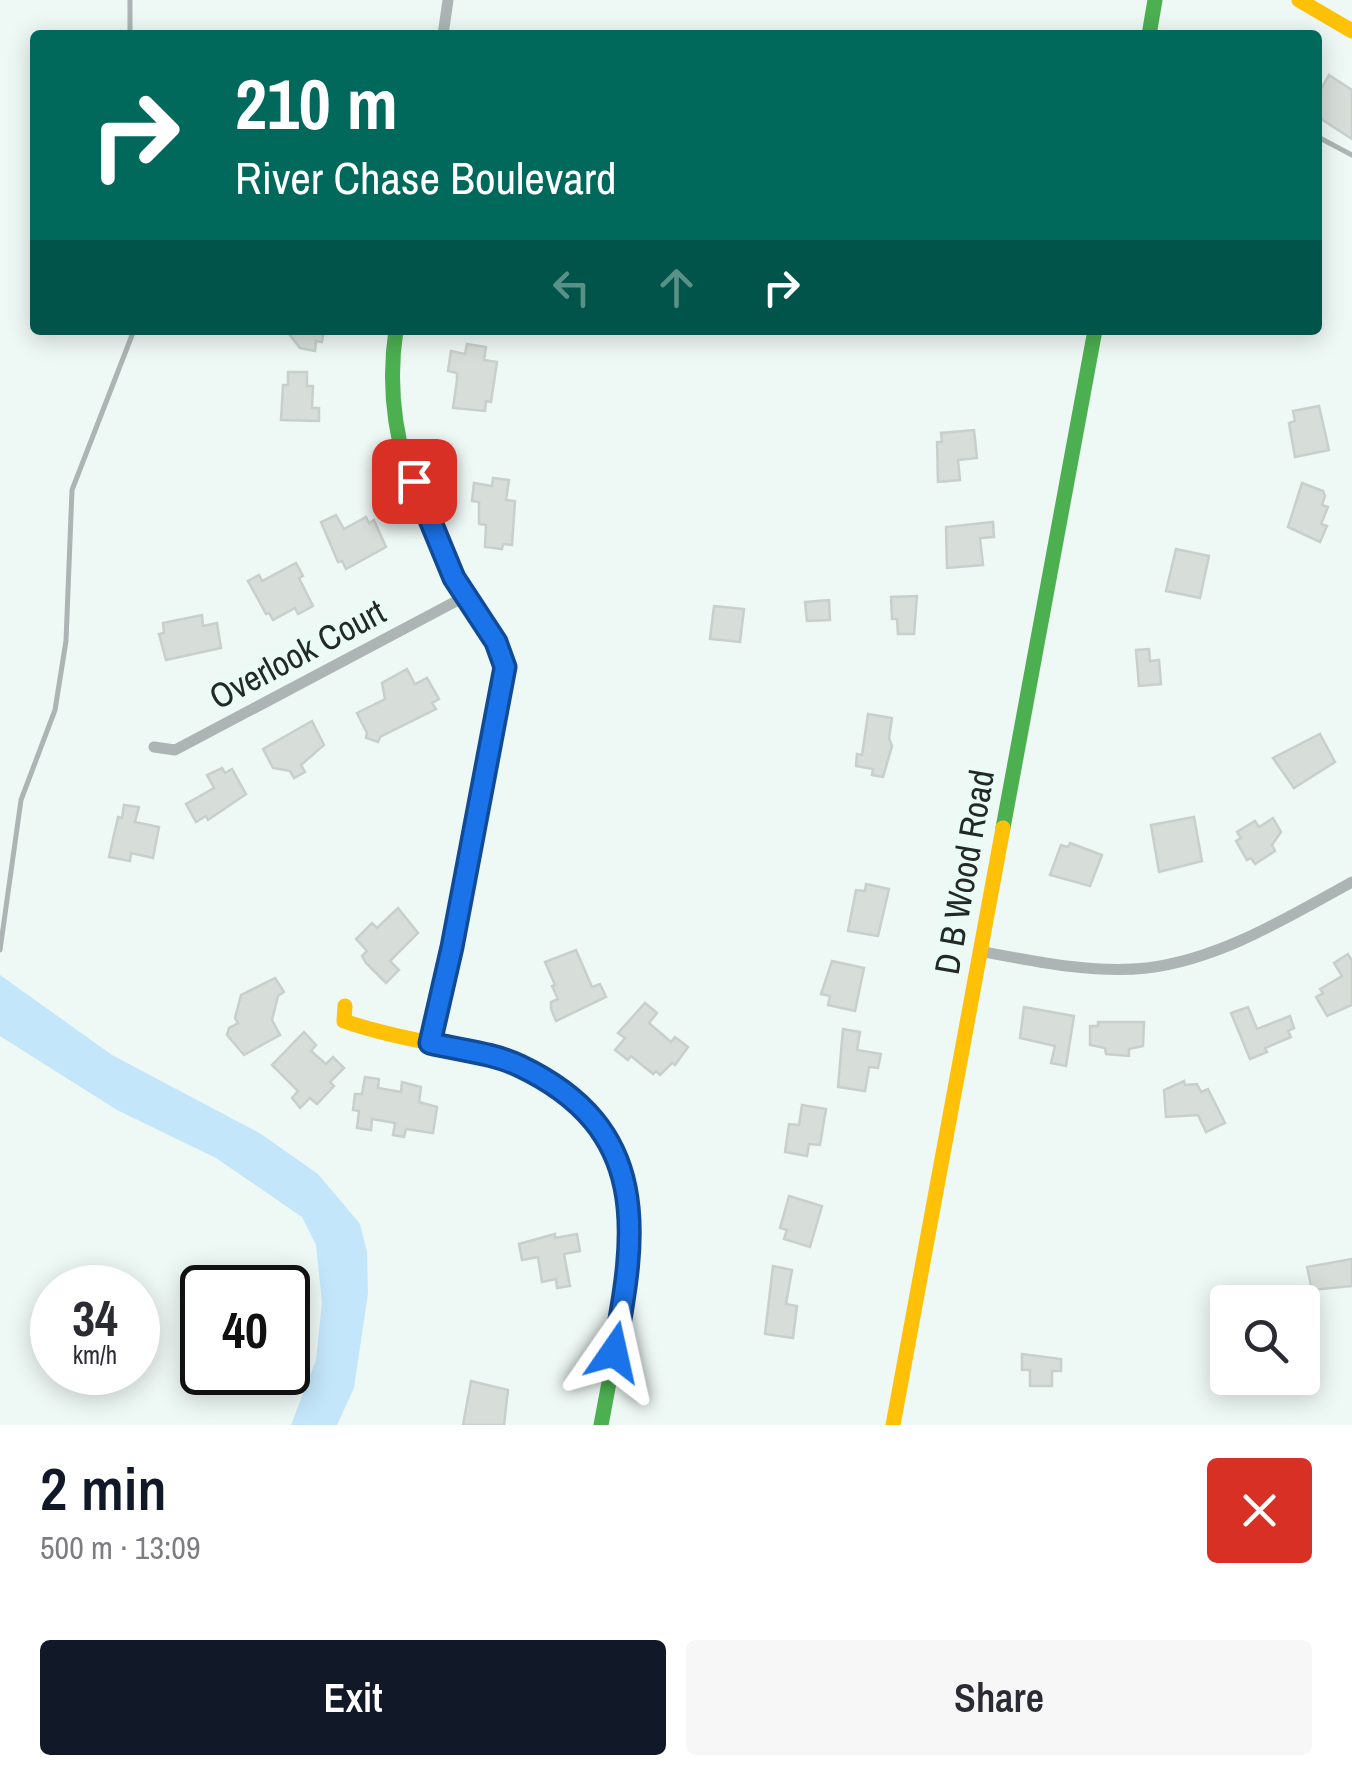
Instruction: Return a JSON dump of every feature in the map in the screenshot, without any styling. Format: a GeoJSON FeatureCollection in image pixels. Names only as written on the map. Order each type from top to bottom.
{"type":"FeatureCollection","features":[{"type":"Feature","properties":{"kind":"street"},"geometry":{"type":"LineString","coordinates":[[444,30],[448,0]]}},
{"type":"Feature","properties":{"kind":"street"},"geometry":{"type":"LineString","coordinates":[[1150,30],[1155,0]]}},
{"type":"Feature","properties":{"kind":"street"},"geometry":{"type":"LineString","coordinates":[[1299,0],[1352,31]]}},
{"type":"Feature","properties":{"kind":"street"},"geometry":{"type":"LineString","coordinates":[[395,335],[390,374],[394,422],[435,536],[464,597],[502,653],[505,667],[430,1043]]}},
{"type":"Feature","properties":{"kind":"street","name":"D B Wood Road"},"geometry":{"type":"LineString","coordinates":[[893,1425],[1093,335]]}},
{"type":"Feature","properties":{"kind":"street","name":"Overlook Court"},"geometry":{"type":"LineString","coordinates":[[154,747],[175,750],[464,597]]}},
{"type":"Feature","properties":{"kind":"street"},"geometry":{"type":"LineString","coordinates":[[979,951],[1100,968],[1162,965],[1236,943],[1352,882]]}},
{"type":"Feature","properties":{"kind":"street"},"geometry":{"type":"LineString","coordinates":[[344,1006],[344,1021],[380,1036],[430,1043],[517,1064],[559,1089],[590,1120],[620,1168],[628,1189],[632,1242],[601,1425]]}},
{"type":"Feature","properties":{"kind":"lane"},"geometry":{"type":"LineString","coordinates":[[130,0],[130,30]]}},
{"type":"Feature","properties":{"kind":"lane"},"geometry":{"type":"LineString","coordinates":[[1322,139],[1352,155]]}},
{"type":"Feature","properties":{"kind":"lane"},"geometry":{"type":"LineString","coordinates":[[0,950],[22,800],[56,710],[66,640],[72,490],[132,335]]}},
{"type":"Feature","properties":{"kind":"water"},"geometry":{"type":"Polygon","coordinates":[[[0,975],[112,1055],[261,1134],[318,1174],[360,1224],[367,1252],[368,1293],[354,1388],[337,1425],[291,1425],[303,1395],[310,1395],[322,1302],[316,1245],[302,1217],[216,1158],[117,1110],[0,1036],[0,975]]]}},
{"type":"Feature","properties":{"kind":"building"},"geometry":{"type":"Polygon","coordinates":[[[1329,75],[1352,90],[1352,139],[1322,120],[1322,87],[1329,75]]]}},
{"type":"Feature","properties":{"kind":"building"},"geometry":{"type":"Polygon","coordinates":[[[290,335],[323,335],[322,342],[316,341],[315,351],[300,348],[290,335]]]}},
{"type":"Feature","properties":{"kind":"building"},"geometry":{"type":"Polygon","coordinates":[[[467,344],[486,347],[484,360],[497,362],[491,402],[486,401],[485,411],[453,408],[457,373],[448,371],[451,351],[465,354],[467,344]]]}},
{"type":"Feature","properties":{"kind":"building"},"geometry":{"type":"Polygon","coordinates":[[[288,372],[307,372],[307,386],[313,386],[312,408],[319,408],[319,421],[281,420],[283,385],[288,385],[288,372]]]}},
{"type":"Feature","properties":{"kind":"building"},"geometry":{"type":"Polygon","coordinates":[[[1319,406],[1329,450],[1295,457],[1289,423],[1295,421],[1293,411],[1319,406]]]}},
{"type":"Feature","properties":{"kind":"building"},"geometry":{"type":"Polygon","coordinates":[[[974,430],[977,458],[958,460],[960,480],[938,482],[937,442],[942,442],[941,433],[974,430]]]}},
{"type":"Feature","properties":{"kind":"building"},"geometry":{"type":"Polygon","coordinates":[[[493,478],[509,480],[506,500],[515,501],[512,545],[503,544],[502,549],[485,547],[486,525],[479,524],[479,502],[472,501],[474,483],[492,486],[493,478]]]}},
{"type":"Feature","properties":{"kind":"building"},"geometry":{"type":"Polygon","coordinates":[[[1302,483],[1323,491],[1325,496],[1322,505],[1328,507],[1321,524],[1327,526],[1320,542],[1288,527],[1302,483]]]}},
{"type":"Feature","properties":{"kind":"building"},"geometry":{"type":"Polygon","coordinates":[[[336,515],[344,529],[366,517],[369,523],[374,520],[386,547],[346,569],[342,561],[338,562],[321,522],[336,515]]]}},
{"type":"Feature","properties":{"kind":"building"},"geometry":{"type":"Polygon","coordinates":[[[993,522],[994,537],[980,538],[983,565],[947,568],[946,527],[993,522]]]}},
{"type":"Feature","properties":{"kind":"building"},"geometry":{"type":"Polygon","coordinates":[[[1176,549],[1209,556],[1200,598],[1166,591],[1176,549]]]}},
{"type":"Feature","properties":{"kind":"building"},"geometry":{"type":"Polygon","coordinates":[[[296,563],[313,606],[298,614],[295,608],[273,620],[248,581],[259,575],[262,581],[296,563]]]}},
{"type":"Feature","properties":{"kind":"building"},"geometry":{"type":"Polygon","coordinates":[[[917,596],[914,634],[898,634],[897,619],[892,619],[891,597],[917,596]]]}},
{"type":"Feature","properties":{"kind":"building"},"geometry":{"type":"Polygon","coordinates":[[[829,600],[830,620],[807,621],[805,602],[829,600]]]}},
{"type":"Feature","properties":{"kind":"building"},"geometry":{"type":"Polygon","coordinates":[[[714,606],[744,609],[740,642],[710,639],[714,606]]]}},
{"type":"Feature","properties":{"kind":"building"},"geometry":{"type":"Polygon","coordinates":[[[202,615],[203,626],[217,623],[221,648],[166,660],[159,634],[164,633],[163,623],[202,615]]]}},
{"type":"Feature","properties":{"kind":"building"},"geometry":{"type":"Polygon","coordinates":[[[1149,649],[1150,661],[1159,660],[1161,684],[1139,686],[1136,650],[1149,649]]]}},
{"type":"Feature","properties":{"kind":"building"},"geometry":{"type":"Polygon","coordinates":[[[407,669],[415,684],[427,678],[439,699],[432,703],[436,709],[380,737],[378,742],[366,738],[357,713],[385,699],[382,683],[407,669]]]}},
{"type":"Feature","properties":{"kind":"building"},"geometry":{"type":"Polygon","coordinates":[[[868,714],[892,718],[892,746],[883,777],[872,775],[873,769],[856,766],[857,754],[862,755],[868,714]]]}},
{"type":"Feature","properties":{"kind":"building"},"geometry":{"type":"Polygon","coordinates":[[[312,721],[324,745],[301,765],[305,772],[294,778],[290,771],[273,768],[263,749],[312,721]]]}},
{"type":"Feature","properties":{"kind":"building"},"geometry":{"type":"Polygon","coordinates":[[[1320,734],[1335,762],[1294,788],[1273,758],[1320,734]]]}},
{"type":"Feature","properties":{"kind":"building"},"geometry":{"type":"Polygon","coordinates":[[[222,768],[225,773],[232,769],[246,794],[208,820],[206,816],[196,822],[186,804],[214,788],[207,775],[222,768]]]}},
{"type":"Feature","properties":{"kind":"building"},"geometry":{"type":"Polygon","coordinates":[[[124,805],[139,807],[135,822],[159,827],[153,858],[131,853],[130,861],[109,857],[124,805]]]}},
{"type":"Feature","properties":{"kind":"building"},"geometry":{"type":"Polygon","coordinates":[[[1194,817],[1202,861],[1159,872],[1151,825],[1194,817]]]}},
{"type":"Feature","properties":{"kind":"building"},"geometry":{"type":"Polygon","coordinates":[[[1273,818],[1281,832],[1272,845],[1275,851],[1255,864],[1251,858],[1247,860],[1236,841],[1241,838],[1237,832],[1255,821],[1259,827],[1273,818]]]}},
{"type":"Feature","properties":{"kind":"building"},"geometry":{"type":"Polygon","coordinates":[[[1070,843],[1102,855],[1090,886],[1050,875],[1061,845],[1068,847],[1070,843]]]}},
{"type":"Feature","properties":{"kind":"building"},"geometry":{"type":"Polygon","coordinates":[[[866,884],[889,889],[878,936],[848,931],[856,890],[865,891],[866,884]]]}},
{"type":"Feature","properties":{"kind":"building"},"geometry":{"type":"Polygon","coordinates":[[[398,908],[418,933],[390,961],[399,970],[386,983],[366,963],[362,956],[367,951],[356,939],[372,923],[377,928],[398,908]]]}},
{"type":"Feature","properties":{"kind":"building"},"geometry":{"type":"Polygon","coordinates":[[[576,950],[592,987],[600,984],[606,997],[556,1021],[551,1002],[558,999],[545,962],[576,950]]]}},
{"type":"Feature","properties":{"kind":"building"},"geometry":{"type":"Polygon","coordinates":[[[1348,954],[1352,961],[1352,1005],[1327,1016],[1316,997],[1323,993],[1320,989],[1342,976],[1334,963],[1348,954]]]}},
{"type":"Feature","properties":{"kind":"building"},"geometry":{"type":"Polygon","coordinates":[[[832,961],[864,968],[855,1011],[828,1005],[830,996],[821,994],[832,961]]]}},
{"type":"Feature","properties":{"kind":"building"},"geometry":{"type":"Polygon","coordinates":[[[275,978],[284,992],[278,996],[272,1020],[280,1035],[244,1055],[227,1035],[229,1028],[238,1023],[235,1018],[241,995],[275,978]]]}},
{"type":"Feature","properties":{"kind":"building"},"geometry":{"type":"Polygon","coordinates":[[[645,1003],[657,1013],[649,1023],[671,1042],[675,1037],[688,1047],[675,1065],[672,1063],[660,1075],[615,1050],[625,1038],[618,1033],[645,1003]]]}},
{"type":"Feature","properties":{"kind":"building"},"geometry":{"type":"Polygon","coordinates":[[[1024,1007],[1074,1016],[1066,1066],[1051,1063],[1055,1046],[1020,1038],[1024,1007]]]}},
{"type":"Feature","properties":{"kind":"building"},"geometry":{"type":"Polygon","coordinates":[[[1248,1007],[1257,1029],[1290,1016],[1294,1028],[1288,1031],[1291,1037],[1250,1059],[1231,1013],[1248,1007]]]}},
{"type":"Feature","properties":{"kind":"building"},"geometry":{"type":"Polygon","coordinates":[[[1098,1022],[1144,1022],[1143,1046],[1129,1049],[1129,1056],[1106,1054],[1105,1048],[1090,1045],[1090,1026],[1098,1026],[1098,1022]]]}},
{"type":"Feature","properties":{"kind":"building"},"geometry":{"type":"Polygon","coordinates":[[[843,1029],[860,1032],[857,1050],[881,1054],[878,1068],[869,1067],[865,1091],[838,1087],[843,1029]]]}},
{"type":"Feature","properties":{"kind":"building"},"geometry":{"type":"Polygon","coordinates":[[[304,1032],[316,1045],[311,1051],[326,1064],[333,1057],[344,1068],[317,1104],[310,1098],[300,1108],[292,1098],[298,1091],[272,1065],[304,1032]]]}},
{"type":"Feature","properties":{"kind":"building"},"geometry":{"type":"Polygon","coordinates":[[[365,1077],[379,1079],[378,1088],[401,1092],[402,1082],[421,1087],[419,1102],[437,1107],[433,1133],[406,1129],[404,1137],[393,1135],[395,1123],[372,1119],[371,1130],[357,1128],[355,1094],[362,1094],[365,1077]]]}},
{"type":"Feature","properties":{"kind":"building"},"geometry":{"type":"Polygon","coordinates":[[[1184,1081],[1185,1085],[1197,1084],[1201,1092],[1208,1089],[1225,1123],[1206,1132],[1198,1115],[1166,1117],[1164,1090],[1184,1081]]]}},
{"type":"Feature","properties":{"kind":"building"},"geometry":{"type":"Polygon","coordinates":[[[802,1105],[826,1109],[820,1145],[809,1144],[807,1156],[785,1152],[789,1124],[799,1125],[802,1105]]]}},
{"type":"Feature","properties":{"kind":"building"},"geometry":{"type":"Polygon","coordinates":[[[789,1196],[822,1206],[810,1247],[784,1239],[787,1230],[780,1228],[789,1196]]]}},
{"type":"Feature","properties":{"kind":"building"},"geometry":{"type":"Polygon","coordinates":[[[555,1234],[555,1238],[577,1234],[580,1251],[564,1254],[570,1286],[557,1288],[556,1279],[542,1282],[538,1257],[522,1260],[519,1244],[555,1234]]]}},
{"type":"Feature","properties":{"kind":"building"},"geometry":{"type":"Polygon","coordinates":[[[1352,1259],[1352,1286],[1320,1289],[1320,1285],[1311,1285],[1307,1267],[1352,1259]]]}},
{"type":"Feature","properties":{"kind":"building"},"geometry":{"type":"Polygon","coordinates":[[[773,1266],[792,1270],[786,1304],[797,1306],[793,1338],[765,1334],[773,1266]]]}},
{"type":"Feature","properties":{"kind":"building"},"geometry":{"type":"Polygon","coordinates":[[[1022,1354],[1061,1359],[1061,1371],[1052,1371],[1052,1386],[1030,1386],[1030,1370],[1022,1370],[1022,1354]]]}},
{"type":"Feature","properties":{"kind":"building"},"geometry":{"type":"Polygon","coordinates":[[[471,1381],[508,1390],[504,1425],[463,1425],[471,1381]]]}},
{"type":"Feature","properties":{"kind":"traffic: fast"},"geometry":{"type":"LineString","coordinates":[[1150,30],[1155,0]]}},
{"type":"Feature","properties":{"kind":"traffic: fast"},"geometry":{"type":"LineString","coordinates":[[396,335],[393,401],[406,467],[430,531],[505,667],[430,1043]]}},
{"type":"Feature","properties":{"kind":"traffic: fast"},"geometry":{"type":"LineString","coordinates":[[1003,828],[1094,335]]}},
{"type":"Feature","properties":{"kind":"traffic: fast"},"geometry":{"type":"LineString","coordinates":[[601,1425],[628,1282]]}},
{"type":"Feature","properties":{"kind":"traffic: slow"},"geometry":{"type":"LineString","coordinates":[[1299,0],[1352,31]]}},
{"type":"Feature","properties":{"kind":"traffic: slow"},"geometry":{"type":"LineString","coordinates":[[893,1425],[1003,828]]}},
{"type":"Feature","properties":{"kind":"traffic: slow"},"geometry":{"type":"LineString","coordinates":[[345,1006],[344,1021],[517,1065],[548,1080],[573,1101],[594,1125],[621,1184],[630,1249],[628,1282]]}},
{"type":"Feature","properties":{"kind":"route"},"geometry":{"type":"LineString","coordinates":[[414,481],[454,578],[496,642],[505,667],[430,1043],[517,1064],[559,1089],[606,1142],[628,1189],[632,1214],[628,1282],[614,1352]]}}]}
